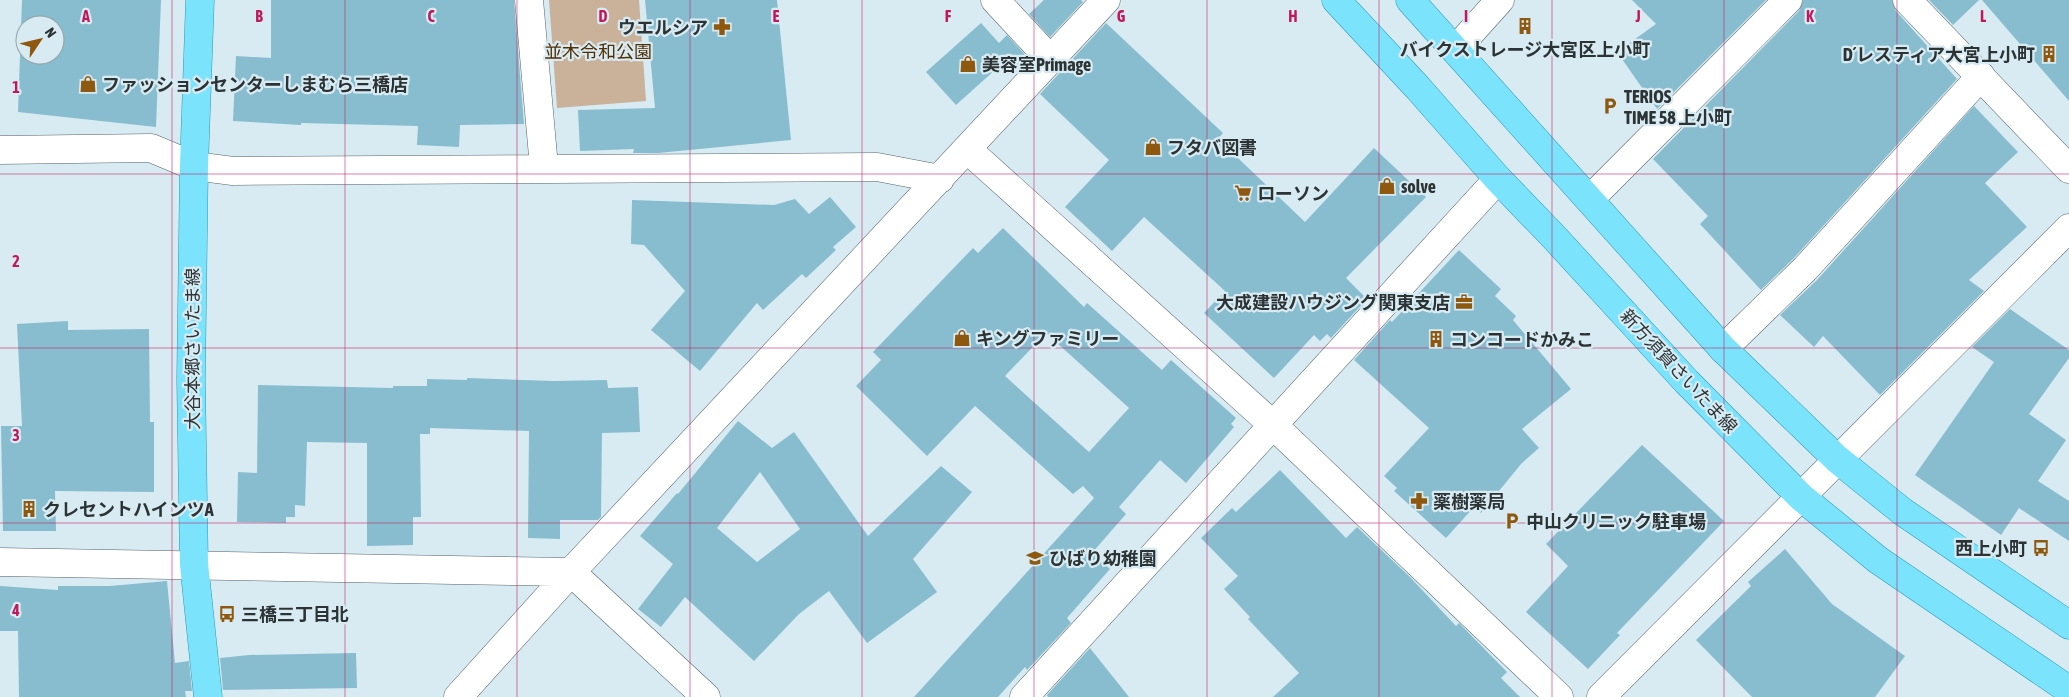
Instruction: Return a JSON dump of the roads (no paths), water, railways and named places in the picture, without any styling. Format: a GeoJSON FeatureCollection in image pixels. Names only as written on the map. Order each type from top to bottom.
{"type":"FeatureCollection","features":[{"type":"Feature","properties":{"kind":"main road","name":"大谷本郷さいたま線"},"geometry":{"type":"LineString","coordinates":[[200,0],[194,166],[191,379],[194,564],[208,697]]}},
{"type":"Feature","properties":{"kind":"main road","name":"新方須賀さいたま線"},"geometry":{"type":"LineString","coordinates":[[1336,0],[1418,88],[1498,179],[1687,382],[1801,497],[1878,560],[2069,690]]}},
{"type":"Feature","properties":{"kind":"main road"},"geometry":{"type":"LineString","coordinates":[[1410,0],[1456,49],[1723,349],[1838,459],[1903,512],[2069,625]]}},
{"type":"Feature","properties":{"kind":"street"},"geometry":{"type":"LineString","coordinates":[[529,0],[544,167]]}},
{"type":"Feature","properties":{"kind":"street"},"geometry":{"type":"LineString","coordinates":[[995,0],[1050,60]]}},
{"type":"Feature","properties":{"kind":"street"},"geometry":{"type":"LineString","coordinates":[[458,697],[571,572],[1106,0]]}},
{"type":"Feature","properties":{"kind":"street"},"geometry":{"type":"LineString","coordinates":[[1456,49],[1500,0]]}},
{"type":"Feature","properties":{"kind":"street"},"geometry":{"type":"LineString","coordinates":[[1590,199],[1788,0]]}},
{"type":"Feature","properties":{"kind":"street"},"geometry":{"type":"LineString","coordinates":[[1907,0],[2069,169]]}},
{"type":"Feature","properties":{"kind":"street"},"geometry":{"type":"LineString","coordinates":[[1723,349],[1805,269],[1981,76]]}},
{"type":"Feature","properties":{"kind":"street"},"geometry":{"type":"LineString","coordinates":[[0,150],[151,148],[194,166],[233,171],[544,167],[877,167],[940,178]]}},
{"type":"Feature","properties":{"kind":"street"},"geometry":{"type":"LineString","coordinates":[[967,149],[1273,425],[1559,697]]}},
{"type":"Feature","properties":{"kind":"street"},"geometry":{"type":"LineString","coordinates":[[1024,697],[1498,179]]}},
{"type":"Feature","properties":{"kind":"street"},"geometry":{"type":"LineString","coordinates":[[1601,697],[2069,228]]}},
{"type":"Feature","properties":{"kind":"street"},"geometry":{"type":"LineString","coordinates":[[0,562],[571,572],[706,697]]}},
{"type":"Feature","properties":{"kind":"place","name":"バイクストレージ大宮区上小町"},"geometry":{"type":"Point","coordinates":[1525,26]}},
{"type":"Feature","properties":{"kind":"place","name":"ウエルシア"},"geometry":{"type":"Point","coordinates":[722,27]}},
{"type":"Feature","properties":{"kind":"place","name":"D´レスティア大宮上小町"},"geometry":{"type":"Point","coordinates":[2049,54]}},
{"type":"Feature","properties":{"kind":"place","name":"美容室Primage"},"geometry":{"type":"Point","coordinates":[968,64]}},
{"type":"Feature","properties":{"kind":"place","name":"ファッションセンターしまむら三橋店"},"geometry":{"type":"Point","coordinates":[88,84]}},
{"type":"Feature","properties":{"kind":"place","name":"TERIOS TIME 58 上小町"},"geometry":{"type":"Point","coordinates":[1610,106]}},
{"type":"Feature","properties":{"kind":"place","name":"フタバ図書"},"geometry":{"type":"Point","coordinates":[1153,147]}},
{"type":"Feature","properties":{"kind":"place","name":"solve"},"geometry":{"type":"Point","coordinates":[1387,186]}},
{"type":"Feature","properties":{"kind":"place","name":"ローソン"},"geometry":{"type":"Point","coordinates":[1243,193]}},
{"type":"Feature","properties":{"kind":"place","name":"大成建設ハウジング関東支店"},"geometry":{"type":"Point","coordinates":[1464,302]}},
{"type":"Feature","properties":{"kind":"place","name":"キングファミリー"},"geometry":{"type":"Point","coordinates":[962,338]}},
{"type":"Feature","properties":{"kind":"place","name":"コンコードかみこ"},"geometry":{"type":"Point","coordinates":[1436,339]}},
{"type":"Feature","properties":{"kind":"place","name":"薬樹薬局"},"geometry":{"type":"Point","coordinates":[1419,501]}},
{"type":"Feature","properties":{"kind":"place","name":"クレセントハインツA"},"geometry":{"type":"Point","coordinates":[29,509]}},
{"type":"Feature","properties":{"kind":"place","name":"中山クリニック駐車場"},"geometry":{"type":"Point","coordinates":[1512,521]}},
{"type":"Feature","properties":{"kind":"place","name":"西上小町"},"geometry":{"type":"Point","coordinates":[2041,548]}},
{"type":"Feature","properties":{"kind":"place","name":"ひばり幼稚園"},"geometry":{"type":"Point","coordinates":[1035,558]}},
{"type":"Feature","properties":{"kind":"place","name":"三橋三丁目北"},"geometry":{"type":"Point","coordinates":[227,614]}},
{"type":"Feature","properties":{"kind":"park label","name":"並木令和公園"},"geometry":{"type":"Point","coordinates":[598,51]}}]}
